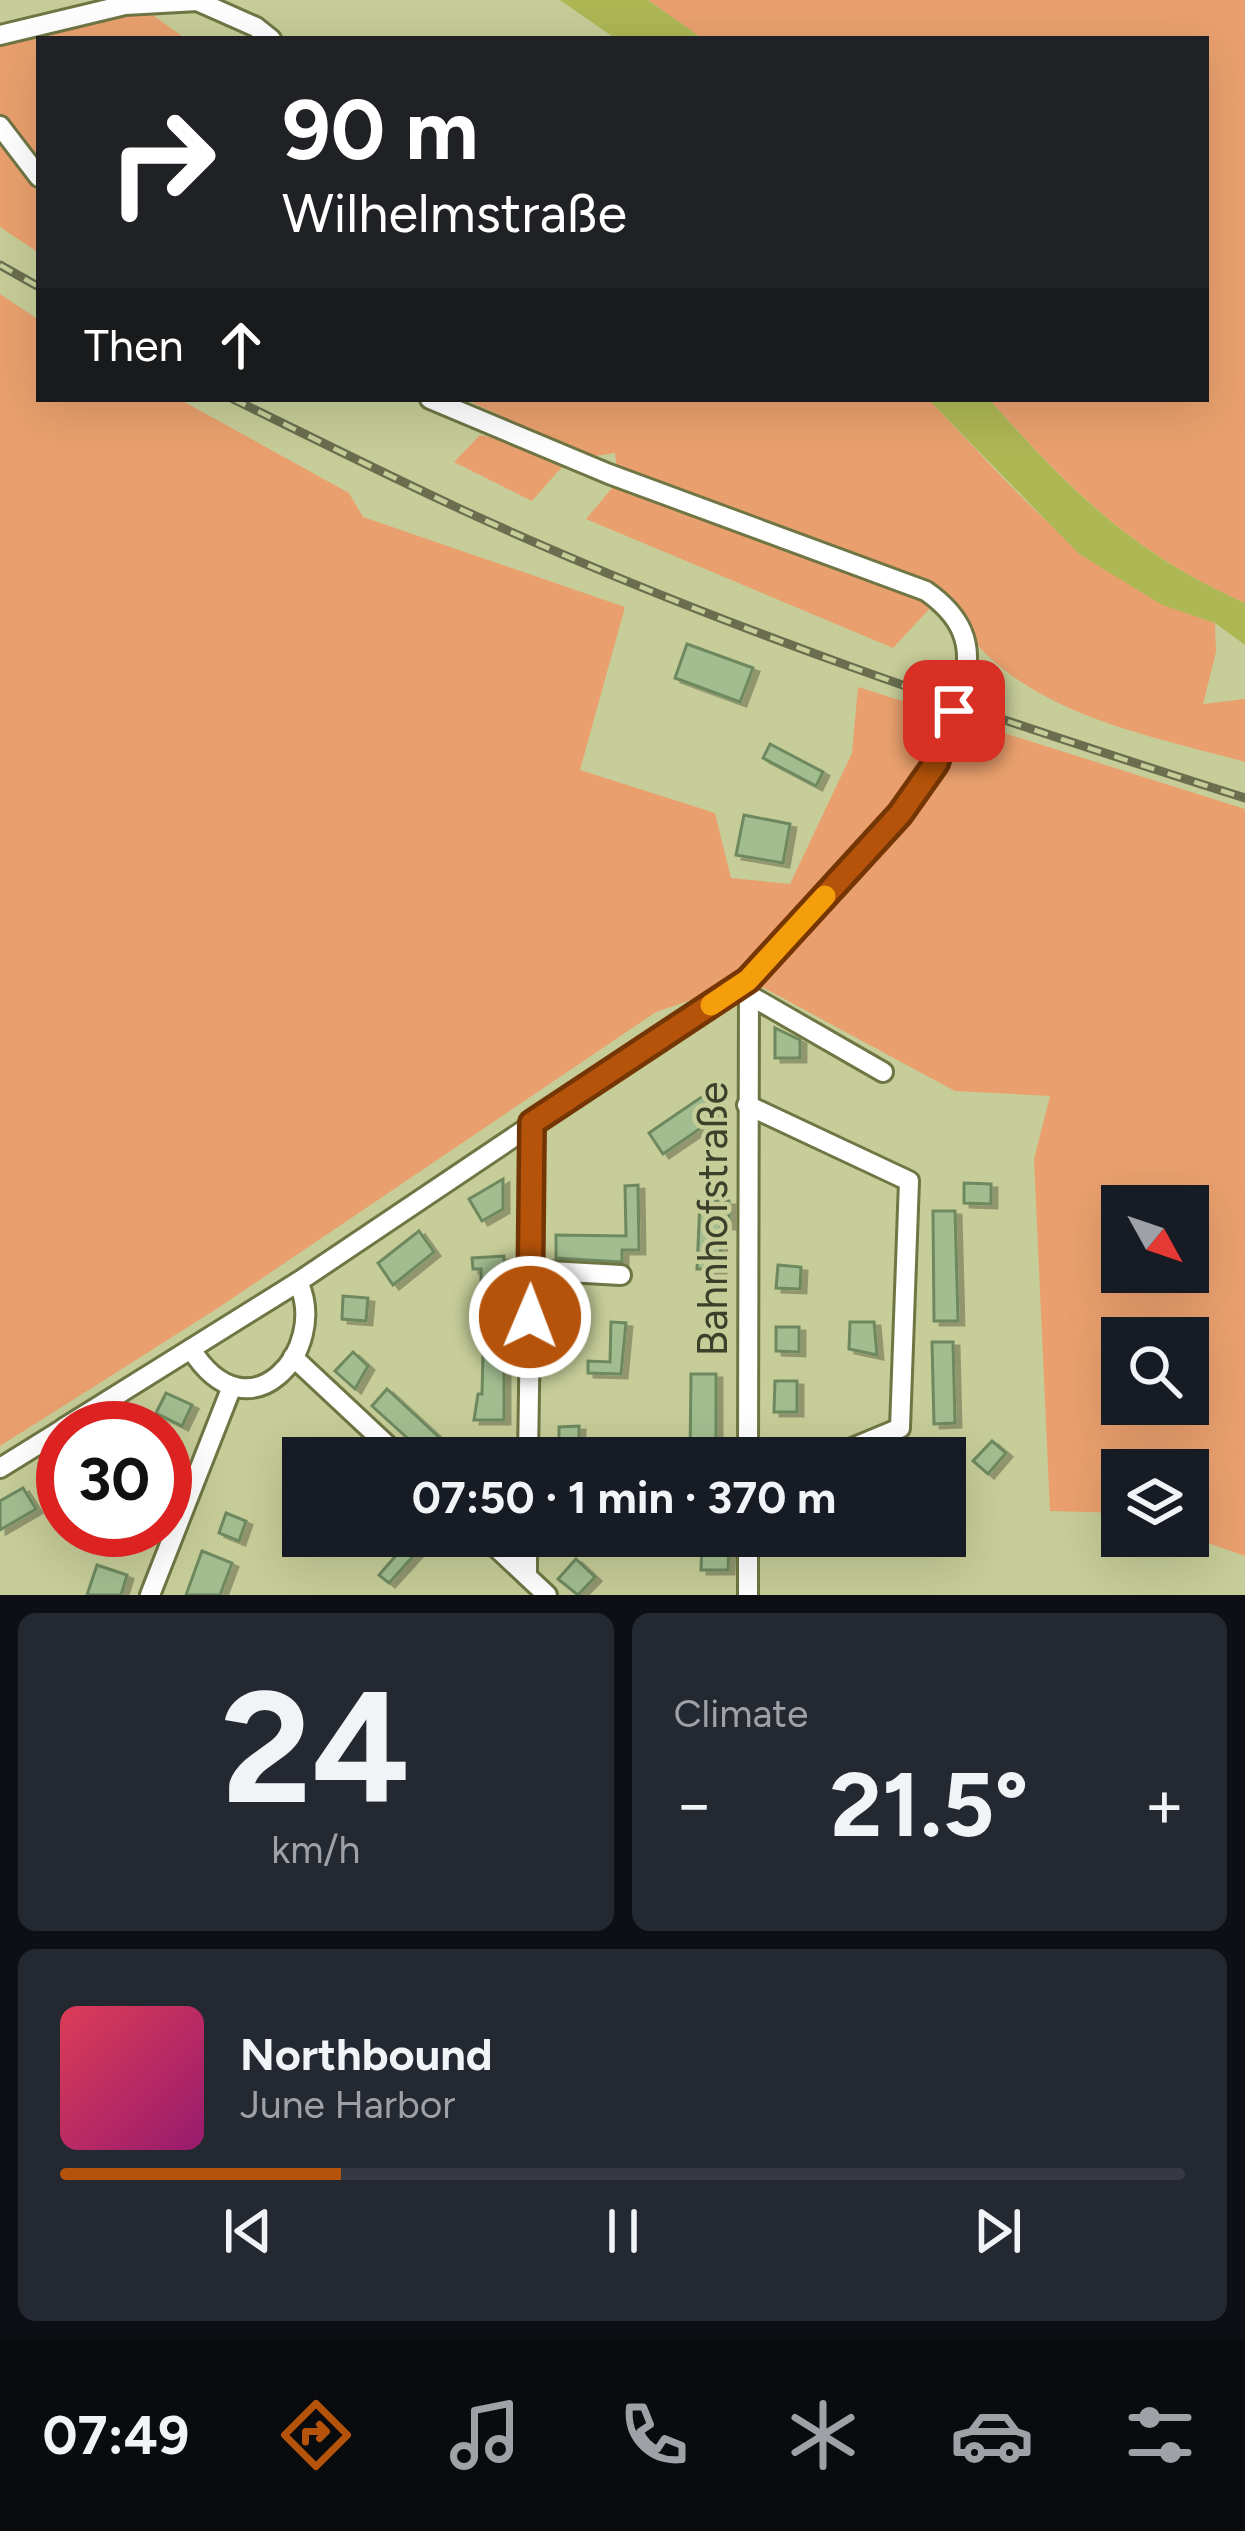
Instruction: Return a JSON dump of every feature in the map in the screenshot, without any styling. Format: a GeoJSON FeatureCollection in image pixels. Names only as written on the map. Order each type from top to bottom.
{"type":"FeatureCollection","features":[{"type":"Feature","properties":{"kind":"street"},"geometry":{"type":"LineString","coordinates":[[0,35],[125,4],[197,0],[256,26],[268,36]]}},
{"type":"Feature","properties":{"kind":"street"},"geometry":{"type":"LineString","coordinates":[[0,126],[36,173]]}},
{"type":"Feature","properties":{"kind":"street"},"geometry":{"type":"LineString","coordinates":[[438,402],[609,474],[926,591],[960,621],[968,666],[963,684]]}},
{"type":"Feature","properties":{"kind":"street"},"geometry":{"type":"LineString","coordinates":[[107,1401],[749,987],[900,814],[936,763],[954,711]]}},
{"type":"Feature","properties":{"kind":"street"},"geometry":{"type":"LineString","coordinates":[[749,987],[883,1072]]}},
{"type":"Feature","properties":{"kind":"street","name":"Bahnhofstraße"},"geometry":{"type":"LineString","coordinates":[[748,1437],[749,987]]}},
{"type":"Feature","properties":{"kind":"street"},"geometry":{"type":"LineString","coordinates":[[747,1105],[909,1181],[900,1428],[878,1437]]}},
{"type":"Feature","properties":{"kind":"street"},"geometry":{"type":"LineString","coordinates":[[528,1437],[532,1123]]}},
{"type":"Feature","properties":{"kind":"street"},"geometry":{"type":"LineString","coordinates":[[531,1270],[621,1275]]}},
{"type":"Feature","properties":{"kind":"street"},"geometry":{"type":"LineString","coordinates":[[191,1349],[231,1389],[256,1391],[278,1378],[292,1357],[305,1296],[298,1282]]}},
{"type":"Feature","properties":{"kind":"street"},"geometry":{"type":"LineString","coordinates":[[292,1357],[378,1437]]}},
{"type":"Feature","properties":{"kind":"street"},"geometry":{"type":"LineString","coordinates":[[150,1595],[231,1389]]}},
{"type":"Feature","properties":{"kind":"street"},"geometry":{"type":"LineString","coordinates":[[0,1468],[36,1445]]}},
{"type":"Feature","properties":{"kind":"street"},"geometry":{"type":"LineString","coordinates":[[507,1557],[547,1595]]}},
{"type":"Feature","properties":{"kind":"street"},"geometry":{"type":"LineString","coordinates":[[527,1557],[527,1576]]}},
{"type":"Feature","properties":{"kind":"street"},"geometry":{"type":"LineString","coordinates":[[748,1557],[748,1595]]}},
{"type":"Feature","properties":{"kind":"shaded area"},"geometry":{"type":"Polygon","coordinates":[[[560,0],[648,0],[699,36],[612,36],[560,0]]]}},
{"type":"Feature","properties":{"kind":"shaded area"},"geometry":{"type":"Polygon","coordinates":[[[648,0],[1245,0],[1245,603],[1136,541],[1076,490],[992,402],[1209,402],[1209,36],[699,36],[648,0]]]}},
{"type":"Feature","properties":{"kind":"shaded area"},"geometry":{"type":"Polygon","coordinates":[[[143,8],[182,36],[36,36],[36,251],[0,227],[0,34],[143,8]]]}},
{"type":"Feature","properties":{"kind":"shaded area"},"geometry":{"type":"Polygon","coordinates":[[[0,294],[36,318],[36,402],[184,402],[349,493],[363,517],[625,607],[580,770],[715,813],[731,878],[790,884],[852,753],[858,687],[1245,809],[1245,1556],[1209,1543],[1209,1449],[1101,1449],[1101,1512],[1050,1511],[1034,1159],[1050,1096],[955,1091],[749,980],[656,1012],[218,1308],[71,1401],[36,1401],[36,1423],[0,1446],[0,294]]]}},
{"type":"Feature","properties":{"kind":"shaded area"},"geometry":{"type":"Polygon","coordinates":[[[471,402],[931,402],[1025,501],[1091,558],[1128,583],[1215,623],[1216,652],[1203,704],[1245,699],[1245,762],[1108,724],[1043,695],[987,655],[945,592],[893,648],[586,519],[618,481],[615,453],[568,460],[532,501],[454,462],[480,435],[551,451],[556,442],[471,402]]]}},
{"type":"Feature","properties":{"kind":"shaded area"},"geometry":{"type":"Polygon","coordinates":[[[931,402],[992,402],[1075,490],[1136,541],[1245,603],[1245,645],[1215,623],[1162,605],[1079,554],[931,402]]]}},
{"type":"Feature","properties":{"kind":"building"},"geometry":{"type":"Polygon","coordinates":[[[687,644],[753,668],[740,702],[675,678],[687,644]]]}},
{"type":"Feature","properties":{"kind":"building"},"geometry":{"type":"Polygon","coordinates":[[[770,744],[823,772],[816,786],[763,758],[770,744]]]}},
{"type":"Feature","properties":{"kind":"building"},"geometry":{"type":"Polygon","coordinates":[[[744,815],[790,824],[783,863],[736,855],[744,815]]]}},
{"type":"Feature","properties":{"kind":"building"},"geometry":{"type":"Polygon","coordinates":[[[775,1028],[800,1040],[800,1058],[775,1058],[775,1028]]]}},
{"type":"Feature","properties":{"kind":"building"},"geometry":{"type":"Polygon","coordinates":[[[703,1096],[717,1117],[663,1154],[649,1133],[703,1096]]]}},
{"type":"Feature","properties":{"kind":"building"},"geometry":{"type":"Polygon","coordinates":[[[503,1179],[503,1209],[482,1221],[469,1199],[503,1179]]]}},
{"type":"Feature","properties":{"kind":"building"},"geometry":{"type":"Polygon","coordinates":[[[964,1183],[991,1184],[991,1204],[964,1203],[964,1183]]]}},
{"type":"Feature","properties":{"kind":"building"},"geometry":{"type":"Polygon","coordinates":[[[638,1185],[639,1250],[622,1250],[622,1262],[556,1258],[556,1235],[626,1236],[625,1186],[638,1185]]]}},
{"type":"Feature","properties":{"kind":"building"},"geometry":{"type":"Polygon","coordinates":[[[700,1201],[729,1201],[729,1225],[721,1225],[720,1269],[697,1269],[700,1201]]]}},
{"type":"Feature","properties":{"kind":"building"},"geometry":{"type":"Polygon","coordinates":[[[933,1211],[955,1211],[958,1321],[934,1321],[933,1211]]]}},
{"type":"Feature","properties":{"kind":"building"},"geometry":{"type":"Polygon","coordinates":[[[419,1231],[434,1252],[393,1285],[378,1263],[419,1231]]]}},
{"type":"Feature","properties":{"kind":"building"},"geometry":{"type":"Polygon","coordinates":[[[504,1256],[505,1312],[481,1312],[481,1269],[473,1269],[472,1258],[504,1256]]]}},
{"type":"Feature","properties":{"kind":"building"},"geometry":{"type":"Polygon","coordinates":[[[778,1265],[801,1267],[800,1289],[776,1288],[778,1265]]]}},
{"type":"Feature","properties":{"kind":"building"},"geometry":{"type":"Polygon","coordinates":[[[343,1296],[368,1298],[366,1321],[342,1319],[343,1296]]]}},
{"type":"Feature","properties":{"kind":"building"},"geometry":{"type":"Polygon","coordinates":[[[611,1322],[626,1323],[621,1374],[588,1373],[588,1361],[610,1362],[611,1322]]]}},
{"type":"Feature","properties":{"kind":"building"},"geometry":{"type":"Polygon","coordinates":[[[850,1322],[874,1322],[877,1355],[849,1349],[850,1322]]]}},
{"type":"Feature","properties":{"kind":"building"},"geometry":{"type":"Polygon","coordinates":[[[776,1327],[799,1327],[799,1352],[776,1351],[776,1327]]]}},
{"type":"Feature","properties":{"kind":"building"},"geometry":{"type":"Polygon","coordinates":[[[932,1342],[953,1342],[955,1423],[934,1424],[932,1342]]]}},
{"type":"Feature","properties":{"kind":"building"},"geometry":{"type":"Polygon","coordinates":[[[353,1352],[368,1366],[355,1389],[335,1371],[353,1352]]]}},
{"type":"Feature","properties":{"kind":"building"},"geometry":{"type":"Polygon","coordinates":[[[483,1355],[504,1355],[504,1420],[474,1420],[478,1394],[482,1394],[483,1355]]]}},
{"type":"Feature","properties":{"kind":"building"},"geometry":{"type":"Polygon","coordinates":[[[691,1374],[716,1374],[716,1437],[690,1437],[691,1374]]]}},
{"type":"Feature","properties":{"kind":"building"},"geometry":{"type":"Polygon","coordinates":[[[775,1381],[797,1381],[797,1412],[774,1412],[775,1381]]]}},
{"type":"Feature","properties":{"kind":"building"},"geometry":{"type":"Polygon","coordinates":[[[387,1389],[439,1437],[406,1437],[372,1406],[387,1389]]]}},
{"type":"Feature","properties":{"kind":"building"},"geometry":{"type":"Polygon","coordinates":[[[579,1426],[579,1437],[559,1437],[559,1427],[579,1426]]]}},
{"type":"Feature","properties":{"kind":"building"},"geometry":{"type":"Polygon","coordinates":[[[992,1441],[1006,1453],[988,1474],[973,1461],[992,1441]]]}},
{"type":"Feature","properties":{"kind":"building"},"geometry":{"type":"Polygon","coordinates":[[[23,1488],[36,1509],[0,1530],[0,1501],[23,1488]]]}},
{"type":"Feature","properties":{"kind":"building"},"geometry":{"type":"Polygon","coordinates":[[[226,1513],[246,1521],[239,1541],[219,1533],[226,1513]]]}},
{"type":"Feature","properties":{"kind":"building"},"geometry":{"type":"Polygon","coordinates":[[[202,1551],[232,1563],[220,1595],[186,1595],[202,1551]]]}},
{"type":"Feature","properties":{"kind":"building"},"geometry":{"type":"Polygon","coordinates":[[[395,1557],[412,1557],[389,1583],[379,1575],[395,1557]]]}},
{"type":"Feature","properties":{"kind":"building"},"geometry":{"type":"Polygon","coordinates":[[[701,1557],[728,1557],[728,1570],[701,1570],[701,1557]]]}},
{"type":"Feature","properties":{"kind":"building"},"geometry":{"type":"Polygon","coordinates":[[[576,1559],[595,1577],[578,1595],[558,1579],[576,1559]]]}},
{"type":"Feature","properties":{"kind":"building"},"geometry":{"type":"Polygon","coordinates":[[[97,1565],[127,1575],[121,1595],[87,1595],[97,1565]]]}},
{"type":"Feature","properties":{"kind":"railway"},"geometry":{"type":"LineString","coordinates":[[0,265],[36,285]]}},
{"type":"Feature","properties":{"kind":"railway"},"geometry":{"type":"LineString","coordinates":[[239,402],[456,507],[649,590],[945,700],[1245,798]]}},
{"type":"Feature","properties":{"kind":"slow traffic"},"geometry":{"type":"LineString","coordinates":[[711,1005],[748,980],[825,896]]}},
{"type":"Feature","properties":{"kind":"route"},"geometry":{"type":"LineString","coordinates":[[530,1317],[532,1123],[748,980],[900,814],[936,763],[954,711]]}}]}
